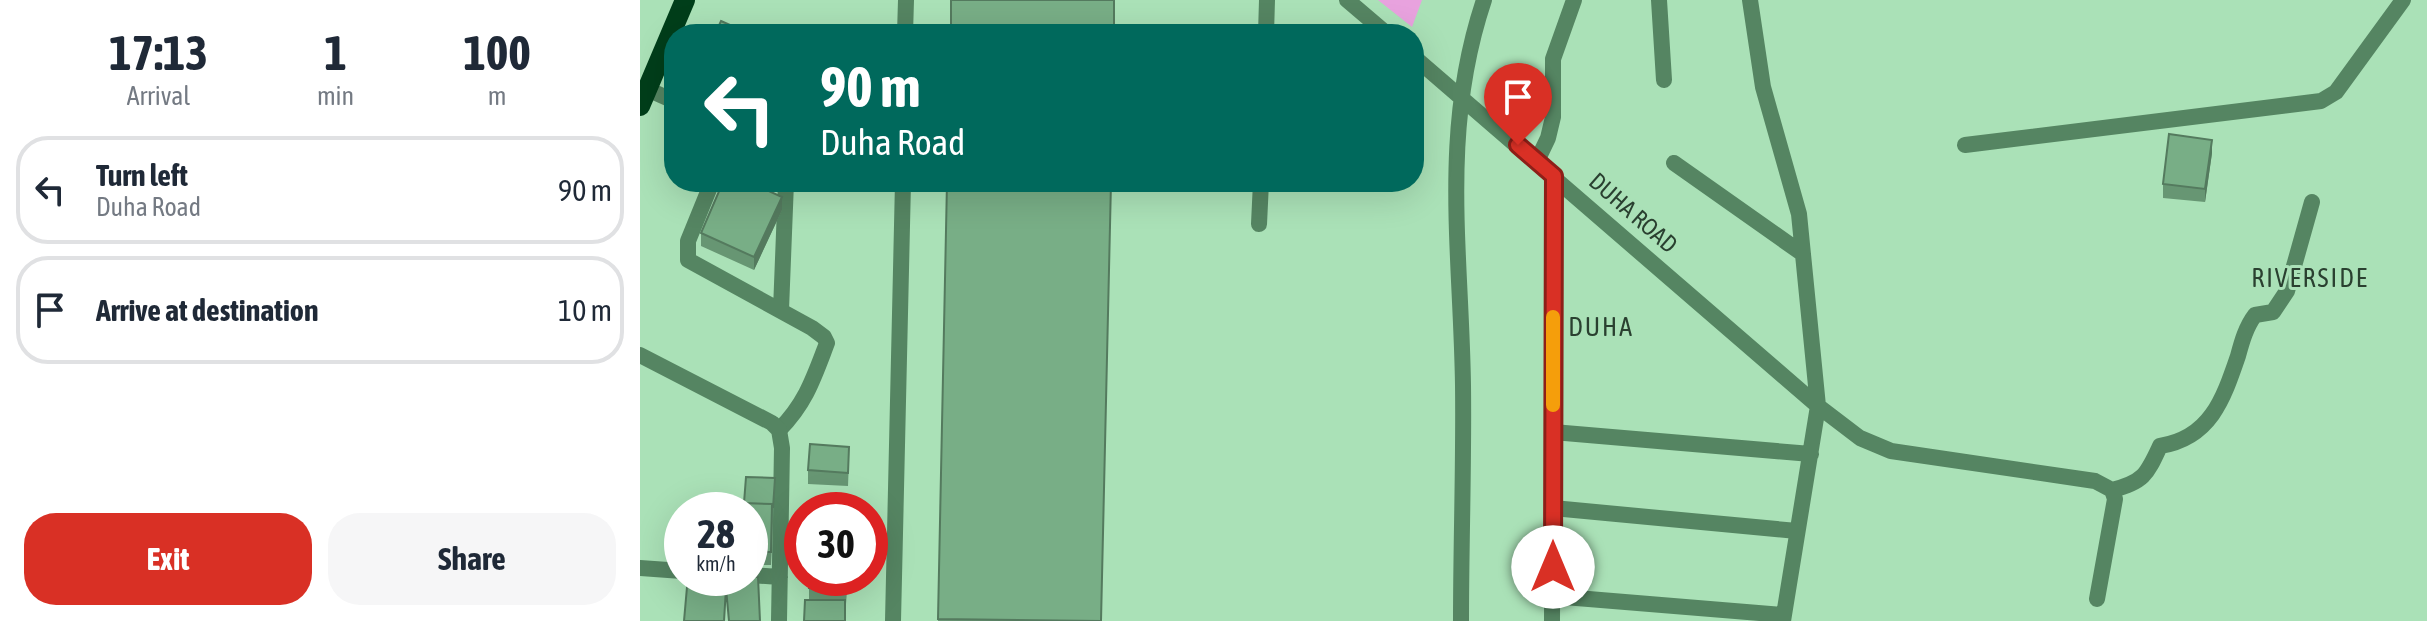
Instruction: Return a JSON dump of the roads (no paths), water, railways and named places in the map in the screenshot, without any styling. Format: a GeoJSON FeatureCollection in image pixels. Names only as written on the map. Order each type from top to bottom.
{"type":"FeatureCollection","features":[{"type":"Feature","properties":{"kind":"main road"},"geometry":{"type":"LineString","coordinates":[[675,24],[685,0]]}},
{"type":"Feature","properties":{"kind":"main road"},"geometry":{"type":"LineString","coordinates":[[644,98],[664,50]]}},
{"type":"Feature","properties":{"kind":"street"},"geometry":{"type":"LineString","coordinates":[[905,24],[906,0]]}},
{"type":"Feature","properties":{"kind":"street"},"geometry":{"type":"LineString","coordinates":[[1266,24],[1267,0]]}},
{"type":"Feature","properties":{"kind":"street"},"geometry":{"type":"LineString","coordinates":[[1347,0],[1375,24]]}},
{"type":"Feature","properties":{"kind":"street"},"geometry":{"type":"LineString","coordinates":[[1461,621],[1463,383],[1454,198],[1460,96],[1474,30],[1484,0]]}},
{"type":"Feature","properties":{"kind":"street"},"geometry":{"type":"LineString","coordinates":[[1537,161],[1548,138],[1553,117],[1553,59],[1574,0]]}},
{"type":"Feature","properties":{"kind":"street"},"geometry":{"type":"LineString","coordinates":[[1659,0],[1664,80]]}},
{"type":"Feature","properties":{"kind":"street"},"geometry":{"type":"LineString","coordinates":[[1552,596],[1783,618],[1818,406],[1799,214],[1763,87],[1750,0]]}},
{"type":"Feature","properties":{"kind":"street"},"geometry":{"type":"LineString","coordinates":[[1965,145],[2321,101],[2336,92],[2403,0]]}},
{"type":"Feature","properties":{"kind":"street","name":"DUHA ROAD"},"geometry":{"type":"LineString","coordinates":[[1424,65],[1818,406],[1860,438],[1891,451],[2095,481],[2112,490]]}},
{"type":"Feature","properties":{"kind":"street"},"geometry":{"type":"LineString","coordinates":[[644,98],[664,100]]}},
{"type":"Feature","properties":{"kind":"street"},"geometry":{"type":"LineString","coordinates":[[1674,163],[1803,254]]}},
{"type":"Feature","properties":{"kind":"street"},"geometry":{"type":"LineString","coordinates":[[1552,621],[1554,176]]}},
{"type":"Feature","properties":{"kind":"street"},"geometry":{"type":"LineString","coordinates":[[708,192],[688,241],[688,260],[812,328],[827,343],[811,387],[797,412],[779,430]]}},
{"type":"Feature","properties":{"kind":"street"},"geometry":{"type":"LineString","coordinates":[[781,310],[786,192]]}},
{"type":"Feature","properties":{"kind":"street"},"geometry":{"type":"LineString","coordinates":[[893,621],[903,192]]}},
{"type":"Feature","properties":{"kind":"street"},"geometry":{"type":"LineString","coordinates":[[1259,224],[1261,192]]}},
{"type":"Feature","properties":{"kind":"street"},"geometry":{"type":"LineString","coordinates":[[2097,599],[2115,499],[2112,490],[2135,484],[2146,474],[2160,446],[2182,442],[2205,427],[2229,384],[2248,325],[2255,315],[2273,312],[2287,291],[2312,202]]}},
{"type":"Feature","properties":{"kind":"street"},"geometry":{"type":"LineString","coordinates":[[640,355],[772,423],[779,430],[782,448],[779,621]]}},
{"type":"Feature","properties":{"kind":"street"},"geometry":{"type":"LineString","coordinates":[[1553,432],[1811,454]]}},
{"type":"Feature","properties":{"kind":"street"},"geometry":{"type":"LineString","coordinates":[[1553,508],[1797,531]]}},
{"type":"Feature","properties":{"kind":"street"},"geometry":{"type":"LineString","coordinates":[[640,568],[664,570]]}},
{"type":"Feature","properties":{"kind":"street"},"geometry":{"type":"LineString","coordinates":[[768,576],[780,577]]}},
{"type":"Feature","properties":{"kind":"district","name":"RIVERSIDE"},"geometry":{"type":"Point","coordinates":[2310,278]}},
{"type":"Feature","properties":{"kind":"district","name":"DUHA"},"geometry":{"type":"Point","coordinates":[1601,327]}}]}
